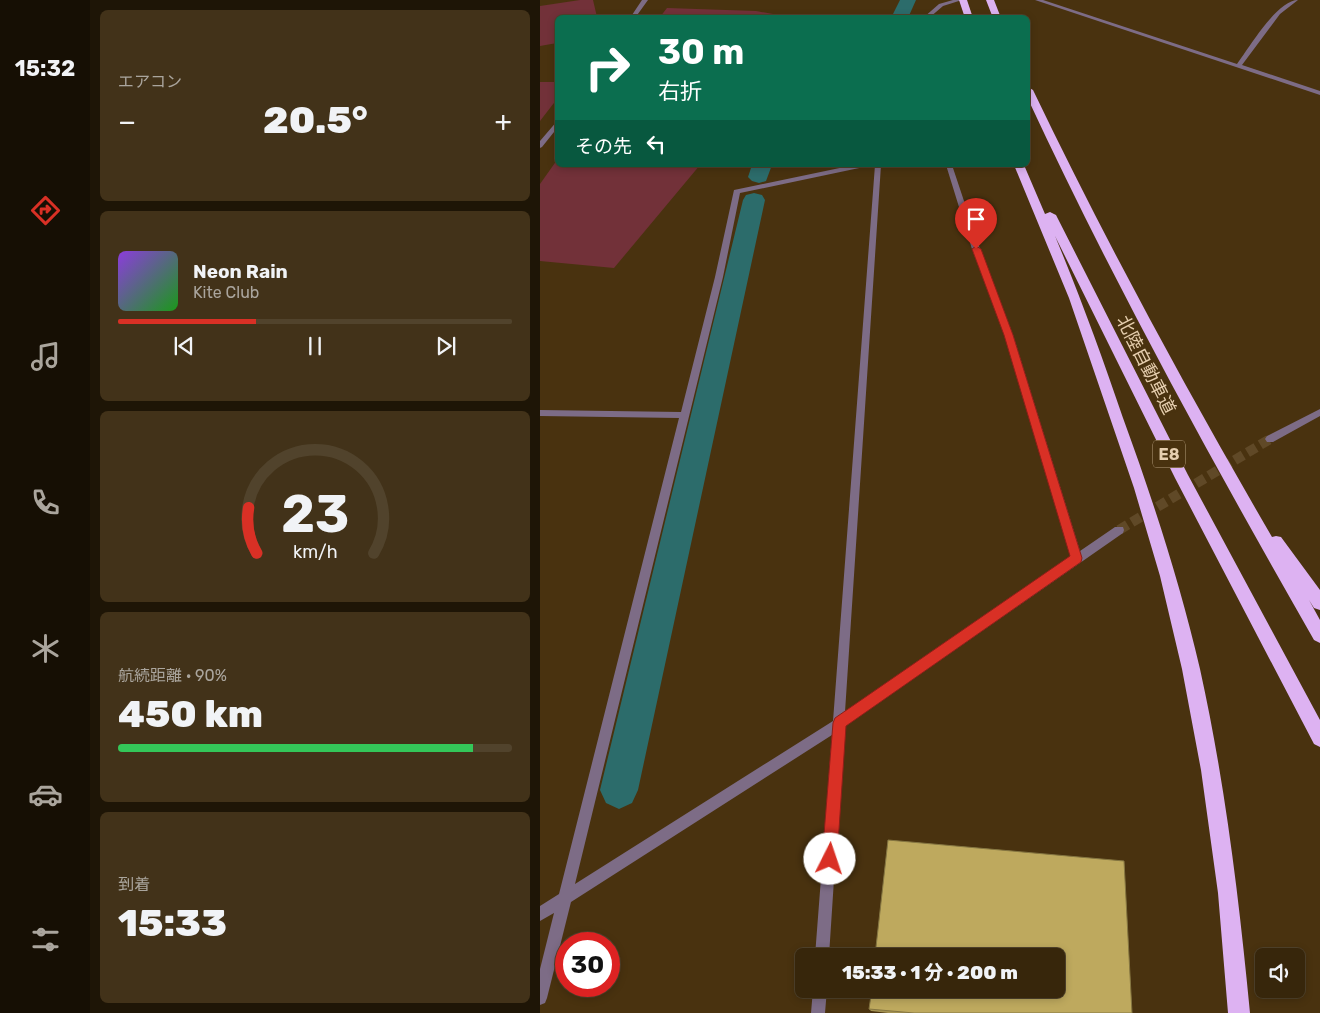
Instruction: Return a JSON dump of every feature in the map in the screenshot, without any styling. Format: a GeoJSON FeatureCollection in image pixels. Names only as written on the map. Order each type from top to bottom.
{"type":"FeatureCollection","features":[{"type":"Feature","properties":{"kind":"highway"},"geometry":{"type":"LineString","coordinates":[[963,0],[968,15]]}},
{"type":"Feature","properties":{"kind":"highway"},"geometry":{"type":"LineString","coordinates":[[990,0],[996,15]]}},
{"type":"Feature","properties":{"kind":"highway","name":"北陸自動車道"},"geometry":{"type":"LineString","coordinates":[[1030,94],[1067,176],[1125,288],[1229,478],[1320,636]]}},
{"type":"Feature","properties":{"kind":"highway"},"geometry":{"type":"LineString","coordinates":[[1020,167],[1074,298],[1141,488],[1168,576],[1191,669],[1210,770],[1228,893],[1239,1013]]}},
{"type":"Feature","properties":{"kind":"highway","name":"北陸自動車道"},"geometry":{"type":"LineString","coordinates":[[1028,167],[1096,310],[1194,503],[1320,738]]}},
{"type":"Feature","properties":{"kind":"highway"},"geometry":{"type":"LineString","coordinates":[[1229,478],[1320,603]]}},
{"type":"Feature","properties":{"kind":"street"},"geometry":{"type":"LineString","coordinates":[[634,15],[645,0]]}},
{"type":"Feature","properties":{"kind":"street"},"geometry":{"type":"LineString","coordinates":[[929,15],[941,5],[959,0]]}},
{"type":"Feature","properties":{"kind":"street"},"geometry":{"type":"LineString","coordinates":[[1038,0],[1320,93]]}},
{"type":"Feature","properties":{"kind":"street"},"geometry":{"type":"LineString","coordinates":[[1239,65],[1278,13],[1295,0]]}},
{"type":"Feature","properties":{"kind":"street"},"geometry":{"type":"LineString","coordinates":[[540,146],[555,126]]}},
{"type":"Feature","properties":{"kind":"street"},"geometry":{"type":"LineString","coordinates":[[540,998],[719,276],[737,192],[855,167]]}},
{"type":"Feature","properties":{"kind":"street"},"geometry":{"type":"LineString","coordinates":[[823,948],[878,167]]}},
{"type":"Feature","properties":{"kind":"street"},"geometry":{"type":"LineString","coordinates":[[950,167],[976,249],[1008,335],[1076,558]]}},
{"type":"Feature","properties":{"kind":"street"},"geometry":{"type":"LineString","coordinates":[[1270,438],[1320,412]]}},
{"type":"Feature","properties":{"kind":"street"},"geometry":{"type":"LineString","coordinates":[[540,413],[684,415]]}},
{"type":"Feature","properties":{"kind":"street"},"geometry":{"type":"LineString","coordinates":[[540,914],[565,900],[840,723],[1119,530]]}},
{"type":"Feature","properties":{"kind":"street"},"geometry":{"type":"LineString","coordinates":[[818,1013],[819,998]]}},
{"type":"Feature","properties":{"kind":"shaded area"},"geometry":{"type":"Polygon","coordinates":[[[593,0],[597,15],[555,15],[555,43],[540,46],[540,6],[593,0]]]}},
{"type":"Feature","properties":{"kind":"shaded area"},"geometry":{"type":"Polygon","coordinates":[[[667,8],[756,11],[779,15],[662,15],[667,8]]]}},
{"type":"Feature","properties":{"kind":"shaded area"},"geometry":{"type":"Polygon","coordinates":[[[540,82],[555,82],[555,102],[540,121],[540,82]]]}},
{"type":"Feature","properties":{"kind":"shaded area"},"geometry":{"type":"Polygon","coordinates":[[[555,163],[555,167],[698,167],[614,268],[540,261],[540,184],[555,163]]]}},
{"type":"Feature","properties":{"kind":"building"},"geometry":{"type":"Polygon","coordinates":[[[888,840],[1124,861],[1132,1013],[914,1013],[869,1009],[871,998],[1065,998],[1065,948],[876,948],[888,840]]]}},
{"type":"Feature","properties":{"kind":"waterway"},"geometry":{"type":"LineString","coordinates":[[900,15],[908,0]]}},
{"type":"Feature","properties":{"kind":"waterway"},"geometry":{"type":"LineString","coordinates":[[759,177],[762,167]]}},
{"type":"Feature","properties":{"kind":"waterway"},"geometry":{"type":"LineString","coordinates":[[619,790],[754,200]]}},
{"type":"Feature","properties":{"kind":"tunnel"},"geometry":{"type":"LineString","coordinates":[[1119,530],[1270,439]]}},
{"type":"Feature","properties":{"kind":"route"},"geometry":{"type":"LineString","coordinates":[[830,859],[840,723],[1076,558],[1008,335],[976,249]]}}]}
